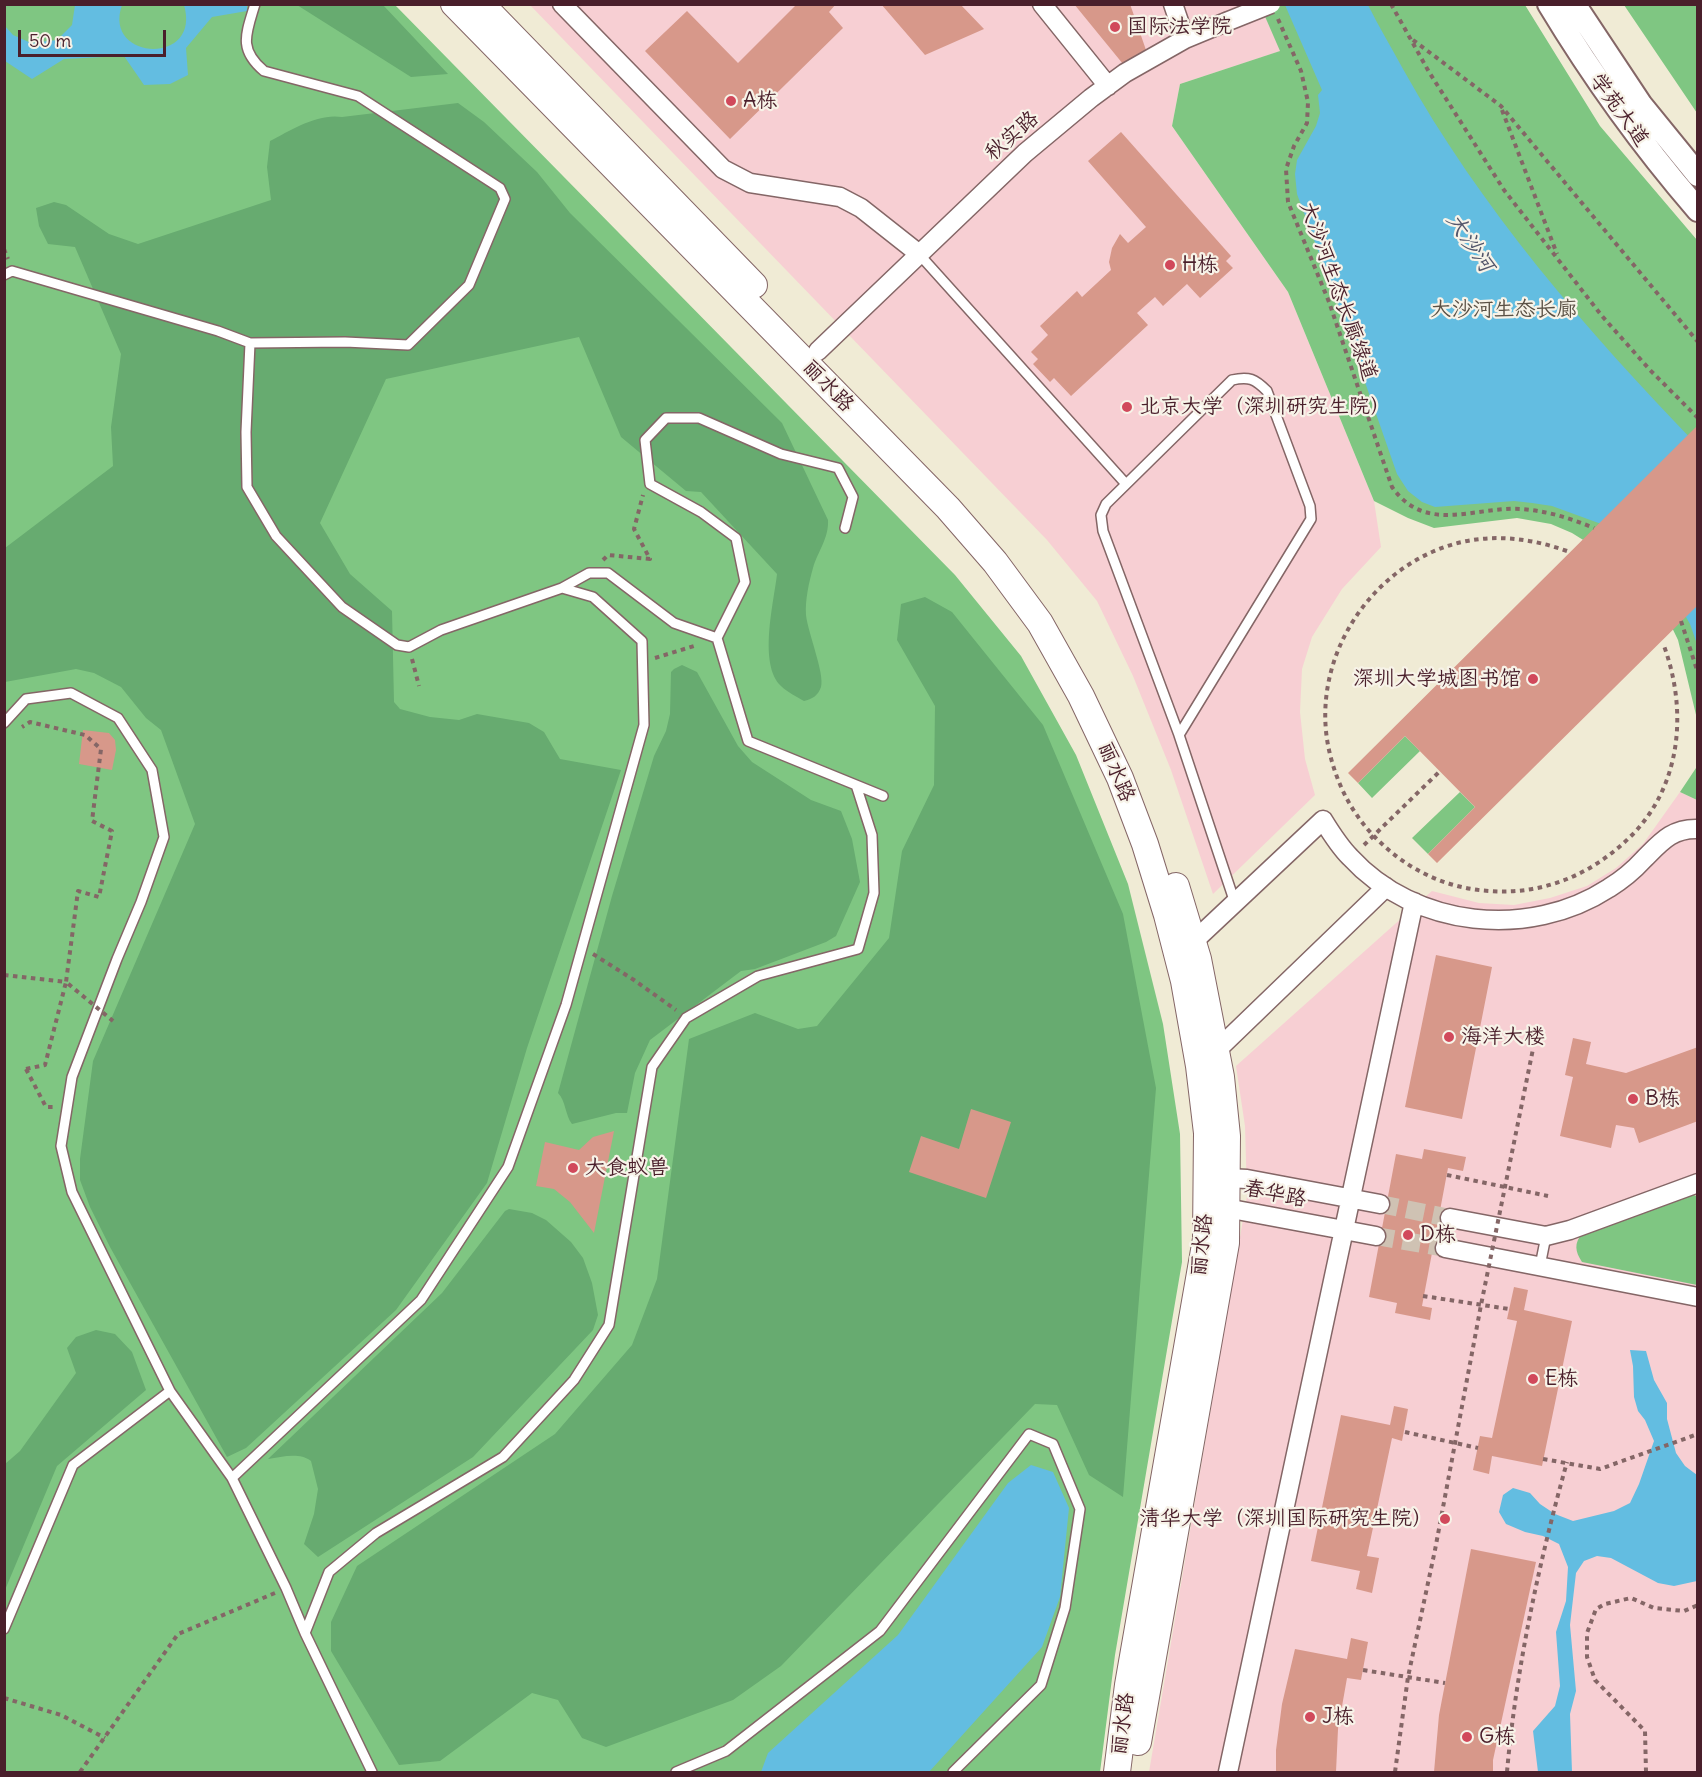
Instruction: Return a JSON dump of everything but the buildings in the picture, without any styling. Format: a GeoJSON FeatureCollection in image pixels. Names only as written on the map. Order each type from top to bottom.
{"type":"FeatureCollection","features":[{"type":"Feature","properties":{"kind":"main road","name":"丽水路"},"geometry":{"type":"LineString","coordinates":[[454,4],[948,508],[995,562],[1040,623],[1081,696],[1120,778],[1145,844],[1184,981],[1216,1184],[1226,1208],[1226,1243],[1145,1691],[1134,1773]]}},
{"type":"Feature","properties":{"kind":"main road","name":"丽水路"},"geometry":{"type":"LineString","coordinates":[[481,4],[958,495],[1005,549],[1053,613],[1096,690],[1157,830],[1193,942],[1217,1050],[1227,1136],[1206,1239],[1128,1685],[1117,1773]]}},
{"type":"Feature","properties":{"kind":"street"},"geometry":{"type":"LineString","coordinates":[[562,4],[723,169],[750,183],[840,196],[861,208],[918,254]]}},
{"type":"Feature","properties":{"kind":"street"},"geometry":{"type":"LineString","coordinates":[[1042,4],[1108,86]]}},
{"type":"Feature","properties":{"kind":"street"},"geometry":{"type":"LineString","coordinates":[[1173,4],[1185,39]]}},
{"type":"Feature","properties":{"kind":"street","name":"秋实路"},"geometry":{"type":"LineString","coordinates":[[818,351],[1025,153],[1108,86],[1125,73],[1185,39],[1271,4]]}},
{"type":"Feature","properties":{"kind":"street","name":"学苑大道"},"geometry":{"type":"LineString","coordinates":[[1549,4],[1608,95],[1647,149],[1698,210]]}},
{"type":"Feature","properties":{"kind":"street","name":"学苑大道"},"geometry":{"type":"LineString","coordinates":[[1574,4],[1641,105],[1698,175]]}},
{"type":"Feature","properties":{"kind":"street"},"geometry":{"type":"LineString","coordinates":[[1193,942],[1323,820],[1350,858],[1386,887],[1414,903],[1451,915],[1480,920],[1520,920],[1573,907],[1610,888],[1628,874],[1668,835],[1688,829],[1698,830]]}},
{"type":"Feature","properties":{"kind":"street"},"geometry":{"type":"LineString","coordinates":[[1217,1050],[1386,887]]}},
{"type":"Feature","properties":{"kind":"street"},"geometry":{"type":"LineString","coordinates":[[1228,1773],[1414,903]]}},
{"type":"Feature","properties":{"kind":"street","name":"春华路"},"geometry":{"type":"LineString","coordinates":[[1216,1184],[1247,1179],[1380,1204]]}},
{"type":"Feature","properties":{"kind":"street"},"geometry":{"type":"LineString","coordinates":[[1450,1218],[1546,1236],[1570,1230],[1698,1183]]}},
{"type":"Feature","properties":{"kind":"street","name":"春华路"},"geometry":{"type":"LineString","coordinates":[[1226,1208],[1376,1236]]}},
{"type":"Feature","properties":{"kind":"street"},"geometry":{"type":"LineString","coordinates":[[1445,1248],[1698,1297]]}},
{"type":"Feature","properties":{"kind":"lane"},"geometry":{"type":"LineString","coordinates":[[4,275],[12,271],[218,331],[250,343],[345,342],[408,345],[469,285],[505,200],[500,188],[358,96],[264,71],[252,61],[245,43],[255,4]]}},
{"type":"Feature","properties":{"kind":"lane"},"geometry":{"type":"LineString","coordinates":[[918,254],[1126,484]]}},
{"type":"Feature","properties":{"kind":"lane"},"geometry":{"type":"LineString","coordinates":[[250,343],[246,432],[247,487],[276,536],[342,607],[397,645],[409,647],[441,630],[562,588],[590,573],[608,573],[674,623],[717,638]]}},
{"type":"Feature","properties":{"kind":"lane"},"geometry":{"type":"LineString","coordinates":[[1179,735],[1311,519],[1310,506],[1267,391],[1256,380],[1246,377],[1232,380],[1106,504],[1101,515],[1103,531],[1179,735],[1235,903]]}},
{"type":"Feature","properties":{"kind":"lane"},"geometry":{"type":"LineString","coordinates":[[845,528],[853,497],[838,468],[781,454],[699,418],[666,418],[645,440],[650,484],[701,512],[736,538],[745,582],[717,638],[747,741],[883,796]]}},
{"type":"Feature","properties":{"kind":"lane"},"geometry":{"type":"LineString","coordinates":[[232,1478],[422,1300],[508,1167],[566,1005],[644,725],[642,641],[593,597],[562,588]]}},
{"type":"Feature","properties":{"kind":"lane"},"geometry":{"type":"LineString","coordinates":[[4,723],[26,699],[71,693],[118,718],[152,770],[164,837],[72,1077],[61,1146],[72,1192],[170,1391],[232,1478],[372,1773]]}},
{"type":"Feature","properties":{"kind":"lane"},"geometry":{"type":"LineString","coordinates":[[305,1633],[329,1572],[376,1533],[503,1457],[574,1380],[609,1325],[652,1067],[686,1018],[758,976],[858,948],[874,893],[872,835],[856,785]]}},
{"type":"Feature","properties":{"kind":"lane"},"geometry":{"type":"LineString","coordinates":[[1540,1266],[1546,1236]]}},
{"type":"Feature","properties":{"kind":"lane"},"geometry":{"type":"LineString","coordinates":[[4,1629],[73,1465],[170,1391]]}},
{"type":"Feature","properties":{"kind":"lane"},"geometry":{"type":"LineString","coordinates":[[676,1773],[726,1751],[880,1630],[1029,1434],[1053,1444],[1080,1509],[1065,1608],[1041,1685],[953,1773]]}},
{"type":"Feature","properties":{"kind":"path","name":"大沙河生态长廊绿道"},"geometry":{"type":"LineString","coordinates":[[1271,4],[1301,71],[1308,102],[1307,123],[1294,146],[1286,169],[1288,202],[1329,302],[1392,487],[1404,501],[1428,514],[1453,516],[1484,510],[1521,509],[1551,513],[1594,528]]}},
{"type":"Feature","properties":{"kind":"path"},"geometry":{"type":"LineString","coordinates":[[1391,4],[1504,190],[1602,316],[1650,370],[1698,418]]}},
{"type":"Feature","properties":{"kind":"path"},"geometry":{"type":"LineString","coordinates":[[1410,38],[1501,106],[1698,342]]}},
{"type":"Feature","properties":{"kind":"path"},"geometry":{"type":"LineString","coordinates":[[1501,106],[1559,260]]}},
{"type":"Feature","properties":{"kind":"path"},"geometry":{"type":"LineString","coordinates":[[590,573],[608,555],[650,559],[634,528],[642,498],[650,484]]}},
{"type":"Feature","properties":{"kind":"path"},"geometry":{"type":"LineString","coordinates":[[1568,551],[1515,538],[1480,539],[1445,547],[1413,562],[1384,583],[1360,609],[1342,640],[1330,674],[1326,727],[1332,761],[1340,785],[1352,808],[1373,836],[1396,856],[1423,873],[1461,887],[1482,891],[1520,891],[1558,883],[1576,876],[1610,856],[1649,814],[1666,779],[1675,751],[1678,722],[1675,683],[1664,646]]}},
{"type":"Feature","properties":{"kind":"path"},"geometry":{"type":"LineString","coordinates":[[1681,621],[1698,673]]}},
{"type":"Feature","properties":{"kind":"path"},"geometry":{"type":"LineString","coordinates":[[642,663],[717,638]]}},
{"type":"Feature","properties":{"kind":"path"},"geometry":{"type":"LineString","coordinates":[[409,647],[419,686]]}},
{"type":"Feature","properties":{"kind":"path"},"geometry":{"type":"LineString","coordinates":[[13,732],[30,722],[85,735],[100,749],[92,821],[112,831],[99,897],[78,891],[66,982],[45,1065],[26,1070],[46,1107],[67,1108]]}},
{"type":"Feature","properties":{"kind":"path"},"geometry":{"type":"LineString","coordinates":[[1373,836],[1439,772]]}},
{"type":"Feature","properties":{"kind":"path"},"geometry":{"type":"LineString","coordinates":[[582,948],[634,980],[686,1018]]}},
{"type":"Feature","properties":{"kind":"path"},"geometry":{"type":"LineString","coordinates":[[4,975],[66,982],[113,1021]]}},
{"type":"Feature","properties":{"kind":"path"},"geometry":{"type":"LineString","coordinates":[[1395,1773],[1408,1677],[1533,1049]]}},
{"type":"Feature","properties":{"kind":"path"},"geometry":{"type":"LineString","coordinates":[[1447,1175],[1548,1196]]}},
{"type":"Feature","properties":{"kind":"path"},"geometry":{"type":"LineString","coordinates":[[1423,1296],[1509,1309]]}},
{"type":"Feature","properties":{"kind":"path"},"geometry":{"type":"LineString","coordinates":[[1405,1432],[1478,1448]]}},
{"type":"Feature","properties":{"kind":"path"},"geometry":{"type":"LineString","coordinates":[[1543,1459],[1600,1468],[1698,1434]]}},
{"type":"Feature","properties":{"kind":"path"},"geometry":{"type":"LineString","coordinates":[[1507,1773],[1512,1718],[1542,1560],[1567,1462]]}},
{"type":"Feature","properties":{"kind":"path"},"geometry":{"type":"LineString","coordinates":[[80,1773],[177,1634],[286,1588]]}},
{"type":"Feature","properties":{"kind":"path"},"geometry":{"type":"LineString","coordinates":[[1646,1773],[1645,1731],[1595,1680],[1587,1657],[1587,1633],[1596,1609],[1605,1604],[1630,1598],[1654,1608],[1684,1611],[1698,1605]]}},
{"type":"Feature","properties":{"kind":"path"},"geometry":{"type":"LineString","coordinates":[[1363,1670],[1445,1683]]}},
{"type":"Feature","properties":{"kind":"path"},"geometry":{"type":"LineString","coordinates":[[4,1698],[61,1715],[105,1737]]}},
{"type":"Feature","properties":{"kind":"shaded area","name":"北京大学（深圳研究生院）"},"geometry":{"type":"Polygon","coordinates":[[[530,5],[1260,5],[1281,51],[1180,84],[1172,126],[1288,292],[1374,501],[1381,547],[1342,589],[1312,637],[1302,669],[1300,712],[1305,759],[1315,795],[1213,894],[1171,770],[1133,676],[1097,601],[1047,540],[530,5]]]}},
{"type":"Feature","properties":{"kind":"shaded area","name":"清华大学（深圳国际研究生院）"},"geometry":{"type":"Polygon","coordinates":[[[1680,792],[1697,800],[1697,1772],[1149,1772],[1247,1196],[1245,1126],[1236,1066],[1432,891],[1479,903],[1514,905],[1550,898],[1587,886],[1616,868],[1643,844],[1680,792]]]}},
{"type":"Feature","properties":{"kind":"green space"},"geometry":{"type":"Polygon","coordinates":[[[5,5],[395,5],[955,575],[1021,656],[1076,755],[1128,884],[1163,1024],[1180,1134],[1182,1262],[1115,1655],[1100,1772],[5,1772],[5,5]]]}},
{"type":"Feature","properties":{"kind":"green space"},"geometry":{"type":"Polygon","coordinates":[[[297,5],[383,5],[448,74],[411,77],[297,5]]]}},
{"type":"Feature","properties":{"kind":"green space","name":"大沙河生态长廊"},"geometry":{"type":"Polygon","coordinates":[[[1260,5],[1525,5],[1600,126],[1697,240],[1697,719],[1678,640],[1662,607],[1612,558],[1572,533],[1551,524],[1517,518],[1434,528],[1374,501],[1288,292],[1172,126],[1180,84],[1280,51],[1260,5]]]}},
{"type":"Feature","properties":{"kind":"green space"},"geometry":{"type":"Polygon","coordinates":[[[1624,5],[1697,5],[1697,113],[1624,5]]]}},
{"type":"Feature","properties":{"kind":"green space"},"geometry":{"type":"Polygon","coordinates":[[[458,103],[484,122],[537,172],[570,213],[782,423],[828,520],[825,539],[810,579],[806,609],[807,623],[821,673],[821,687],[814,697],[804,701],[781,686],[774,676],[770,663],[769,632],[777,574],[701,492],[686,491],[621,437],[579,337],[386,379],[320,523],[350,574],[392,611],[394,702],[400,709],[430,717],[459,720],[477,714],[529,723],[544,732],[560,759],[621,770],[527,1048],[487,1183],[396,1310],[246,1448],[227,1457],[110,1247],[90,1207],[80,1180],[80,1159],[93,1061],[195,824],[161,730],[146,718],[121,687],[94,673],[76,669],[5,682],[5,548],[113,466],[111,427],[121,354],[75,247],[48,244],[39,226],[36,208],[54,202],[66,205],[109,234],[138,244],[271,200],[267,167],[270,141],[305,123],[333,116],[342,117],[458,103]]]}},
{"type":"Feature","properties":{"kind":"green space"},"geometry":{"type":"Polygon","coordinates":[[[925,597],[952,612],[1043,725],[1123,914],[1156,1088],[1123,1497],[1089,1475],[1057,1405],[1035,1404],[781,1666],[733,1700],[606,1747],[582,1738],[558,1700],[532,1693],[440,1761],[399,1765],[331,1651],[331,1622],[357,1566],[555,1434],[632,1345],[657,1279],[689,1039],[755,1013],[798,1029],[817,1026],[889,938],[902,851],[934,785],[935,706],[897,640],[901,604],[925,597]]]}},
{"type":"Feature","properties":{"kind":"green space"},"geometry":{"type":"Polygon","coordinates":[[[682,665],[697,672],[738,746],[752,762],[811,800],[841,811],[852,839],[860,882],[836,936],[755,969],[741,971],[650,1040],[635,1073],[627,1113],[616,1113],[572,1124],[558,1093],[612,896],[654,756],[666,731],[670,714],[671,672],[682,665]]]}},
{"type":"Feature","properties":{"kind":"green space"},"geometry":{"type":"Polygon","coordinates":[[[1405,736],[1420,751],[1372,798],[1358,783],[1405,736]]]}},
{"type":"Feature","properties":{"kind":"green space"},"geometry":{"type":"Polygon","coordinates":[[[1697,761],[1697,800],[1680,792],[1696,768],[1697,761]]]}},
{"type":"Feature","properties":{"kind":"green space"},"geometry":{"type":"Polygon","coordinates":[[[1460,792],[1475,807],[1428,854],[1412,838],[1460,792]]]}},
{"type":"Feature","properties":{"kind":"green space"},"geometry":{"type":"Polygon","coordinates":[[[1689,1194],[1697,1196],[1697,1285],[1582,1262],[1576,1248],[1582,1233],[1689,1194]]]}},
{"type":"Feature","properties":{"kind":"green space"},"geometry":{"type":"Polygon","coordinates":[[[509,1209],[532,1213],[546,1220],[571,1242],[583,1258],[592,1283],[598,1315],[593,1330],[473,1457],[318,1557],[304,1544],[314,1514],[318,1489],[311,1461],[296,1456],[268,1459],[442,1293],[505,1211],[509,1209]]]}},
{"type":"Feature","properties":{"kind":"green space"},"geometry":{"type":"Polygon","coordinates":[[[96,1330],[115,1334],[132,1352],[146,1390],[57,1466],[5,1590],[5,1464],[20,1451],[76,1373],[67,1348],[76,1337],[96,1330]]]}},
{"type":"Feature","properties":{"kind":"water"},"geometry":{"type":"Polygon","coordinates":[[[75,5],[122,5],[120,24],[126,37],[138,46],[152,49],[167,47],[179,39],[186,25],[184,5],[247,5],[247,11],[212,17],[186,48],[188,75],[170,84],[144,85],[124,56],[64,59],[32,79],[5,61],[5,26],[13,35],[31,43],[57,40],[72,25],[75,5]]]}},
{"type":"Feature","properties":{"kind":"water","name":"大沙河"},"geometry":{"type":"Polygon","coordinates":[[[1285,5],[1368,5],[1433,121],[1501,219],[1615,357],[1697,445],[1697,644],[1690,624],[1671,591],[1604,525],[1552,506],[1514,501],[1435,507],[1422,502],[1408,491],[1397,474],[1297,194],[1295,174],[1297,160],[1316,126],[1320,113],[1318,95],[1322,90],[1285,5]]]}},
{"type":"Feature","properties":{"kind":"water"},"geometry":{"type":"Polygon","coordinates":[[[1630,1350],[1646,1351],[1654,1380],[1667,1403],[1667,1419],[1676,1453],[1685,1466],[1697,1475],[1697,1581],[1674,1586],[1658,1583],[1611,1558],[1597,1556],[1584,1561],[1576,1573],[1570,1625],[1576,1691],[1570,1714],[1572,1772],[1538,1772],[1533,1731],[1555,1706],[1560,1686],[1556,1632],[1566,1601],[1568,1567],[1559,1544],[1543,1536],[1506,1524],[1499,1512],[1503,1495],[1513,1488],[1530,1493],[1540,1504],[1555,1514],[1573,1521],[1614,1511],[1630,1503],[1654,1441],[1645,1420],[1638,1411],[1634,1397],[1630,1350]]]}},
{"type":"Feature","properties":{"kind":"water"},"geometry":{"type":"Polygon","coordinates":[[[1031,1465],[1053,1472],[1069,1508],[1060,1597],[1042,1647],[929,1772],[761,1772],[768,1753],[898,1635],[1008,1483],[1031,1465]]]}},
{"type":"Feature","properties":{"kind":"tunnel"},"geometry":{"type":"LineString","coordinates":[[1380,1204],[1450,1218]]}},
{"type":"Feature","properties":{"kind":"tunnel"},"geometry":{"type":"LineString","coordinates":[[1376,1236],[1445,1248]]}},
{"type":"Feature","properties":{"kind":"place","name":"国际法学院"},"geometry":{"type":"Point","coordinates":[1115,27]}},
{"type":"Feature","properties":{"kind":"place","name":"A栋"},"geometry":{"type":"Point","coordinates":[731,101]}},
{"type":"Feature","properties":{"kind":"place","name":"H栋"},"geometry":{"type":"Point","coordinates":[1170,265]}},
{"type":"Feature","properties":{"kind":"place","name":"北京大学（深圳研究生院）"},"geometry":{"type":"Point","coordinates":[1127,407]}},
{"type":"Feature","properties":{"kind":"place","name":"深圳大学城图书馆"},"geometry":{"type":"Point","coordinates":[1533,679]}},
{"type":"Feature","properties":{"kind":"place","name":"海洋大楼"},"geometry":{"type":"Point","coordinates":[1449,1037]}},
{"type":"Feature","properties":{"kind":"place","name":"B栋"},"geometry":{"type":"Point","coordinates":[1633,1099]}},
{"type":"Feature","properties":{"kind":"place","name":"大食蚁兽"},"geometry":{"type":"Point","coordinates":[573,1168]}},
{"type":"Feature","properties":{"kind":"place","name":"D栋"},"geometry":{"type":"Point","coordinates":[1408,1235]}},
{"type":"Feature","properties":{"kind":"place","name":"E栋"},"geometry":{"type":"Point","coordinates":[1533,1379]}},
{"type":"Feature","properties":{"kind":"place","name":"清华大学（深圳国际研究生院）"},"geometry":{"type":"Point","coordinates":[1445,1519]}},
{"type":"Feature","properties":{"kind":"place","name":"J栋"},"geometry":{"type":"Point","coordinates":[1310,1717]}},
{"type":"Feature","properties":{"kind":"place","name":"G栋"},"geometry":{"type":"Point","coordinates":[1467,1737]}}]}
